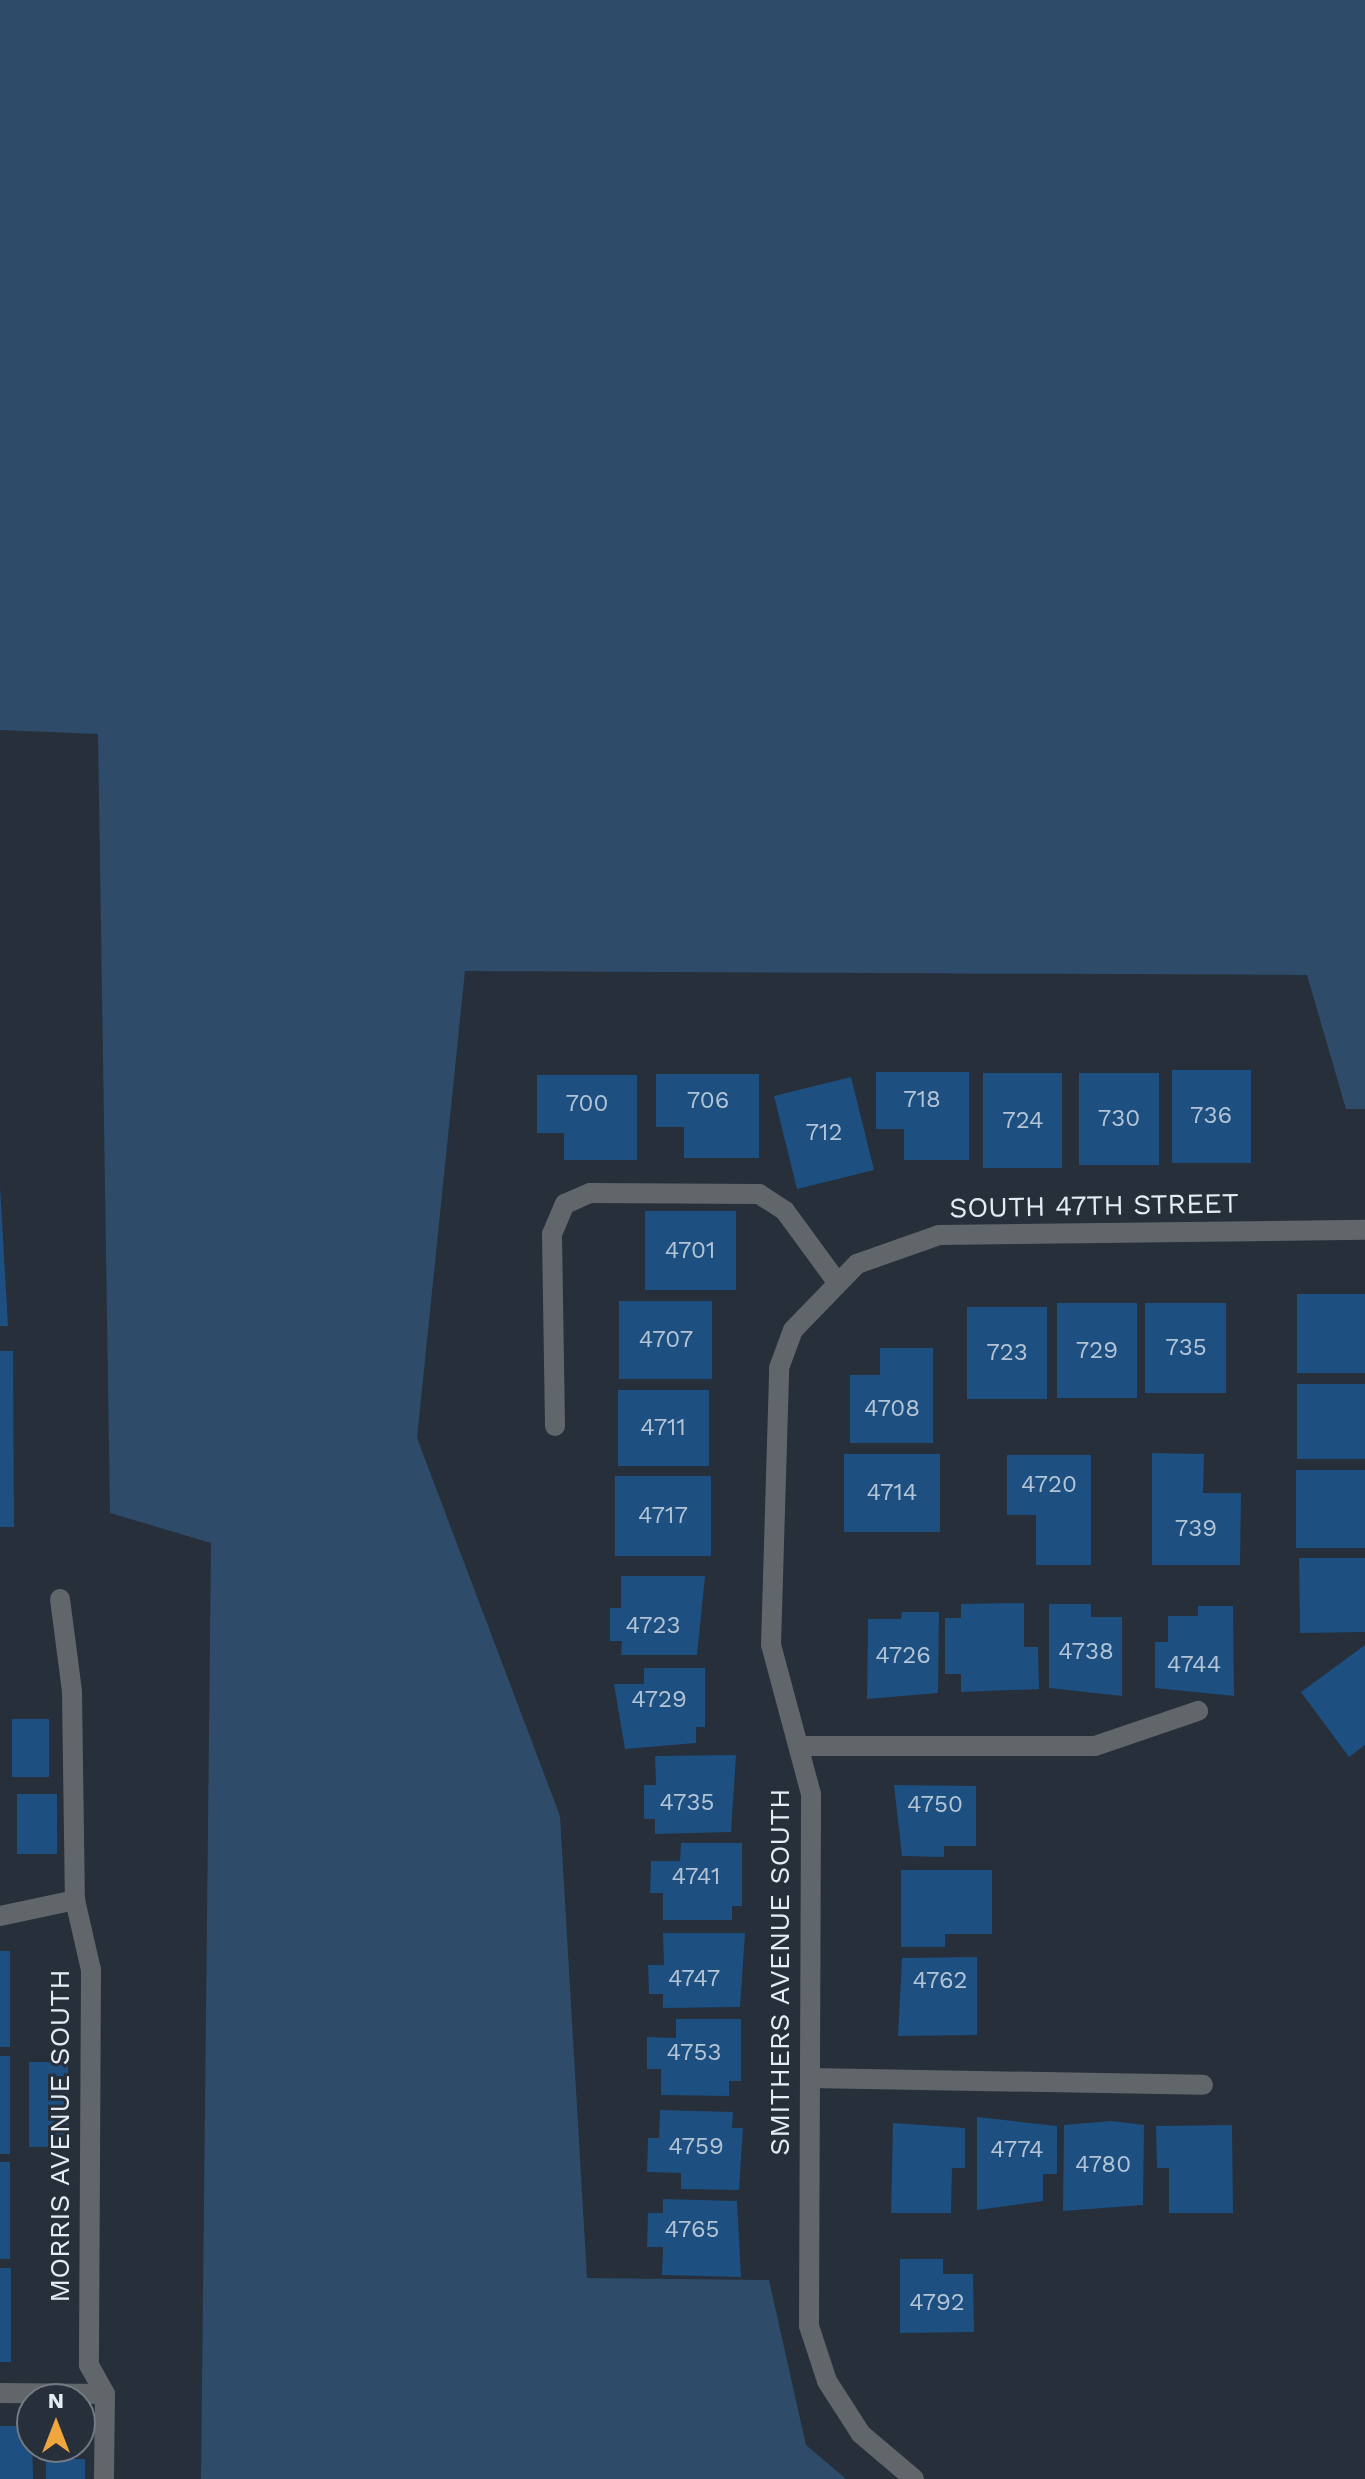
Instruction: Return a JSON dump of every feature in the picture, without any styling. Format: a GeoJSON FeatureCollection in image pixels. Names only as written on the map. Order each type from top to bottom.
{"type":"FeatureCollection","features":[{"type":"Feature","properties":{"kind":"street"},"geometry":{"type":"LineString","coordinates":[[555,1426],[552,1234],[565,1204],[590,1193],[759,1194],[785,1211],[837,1282]]}},
{"type":"Feature","properties":{"kind":"street","name":"SOUTH 47TH STREET"},"geometry":{"type":"LineString","coordinates":[[837,1282],[891,1248],[939,1235],[1365,1230]]}},
{"type":"Feature","properties":{"kind":"street","name":"SMITHERS AVENUE SOUTH"},"geometry":{"type":"LineString","coordinates":[[837,1282],[793,1330],[779,1368],[771,1645],[811,1794],[809,2326],[827,2381],[861,2434],[914,2479]]}},
{"type":"Feature","properties":{"kind":"street","name":"MORRIS AVENUE SOUTH"},"geometry":{"type":"LineString","coordinates":[[60,1599],[72,1692],[75,1900],[91,1970],[89,2365],[105,2394],[104,2479]]}},
{"type":"Feature","properties":{"kind":"street"},"geometry":{"type":"LineString","coordinates":[[800,1746],[1095,1746],[1198,1711]]}},
{"type":"Feature","properties":{"kind":"street"},"geometry":{"type":"LineString","coordinates":[[0,1916],[75,1900]]}},
{"type":"Feature","properties":{"kind":"street"},"geometry":{"type":"LineString","coordinates":[[810,2078],[1203,2085]]}},
{"type":"Feature","properties":{"kind":"street"},"geometry":{"type":"LineString","coordinates":[[0,2393],[105,2394]]}},
{"type":"Feature","properties":{"kind":"shaded area"},"geometry":{"type":"Polygon","coordinates":[[[0,0],[1365,0],[1365,1109],[1346,1109],[1307,975],[465,971],[417,1438],[560,1816],[587,2278],[769,2280],[806,2445],[846,2479],[201,2479],[211,1543],[110,1513],[98,734],[0,730],[0,0]]]}},
{"type":"Feature","properties":{"kind":"building"},"geometry":{"type":"Polygon","coordinates":[[[1172,1070],[1251,1070],[1251,1163],[1172,1163],[1172,1070]]]}},
{"type":"Feature","properties":{"kind":"building"},"geometry":{"type":"Polygon","coordinates":[[[876,1072],[969,1072],[969,1160],[904,1160],[904,1129],[876,1129],[876,1072]]]}},
{"type":"Feature","properties":{"kind":"building"},"geometry":{"type":"Polygon","coordinates":[[[983,1073],[1062,1073],[1062,1168],[983,1168],[983,1073]]]}},
{"type":"Feature","properties":{"kind":"building"},"geometry":{"type":"Polygon","coordinates":[[[1079,1073],[1159,1073],[1159,1165],[1079,1165],[1079,1073]]]}},
{"type":"Feature","properties":{"kind":"building"},"geometry":{"type":"Polygon","coordinates":[[[656,1074],[759,1074],[759,1158],[684,1158],[684,1127],[656,1127],[656,1074]]]}},
{"type":"Feature","properties":{"kind":"building"},"geometry":{"type":"Polygon","coordinates":[[[537,1075],[637,1075],[637,1160],[564,1160],[564,1133],[537,1133],[537,1075]]]}},
{"type":"Feature","properties":{"kind":"building"},"geometry":{"type":"Polygon","coordinates":[[[851,1077],[874,1170],[797,1189],[774,1096],[851,1077]]]}},
{"type":"Feature","properties":{"kind":"building"},"geometry":{"type":"Polygon","coordinates":[[[0,1186],[8,1326],[0,1326],[0,1186]]]}},
{"type":"Feature","properties":{"kind":"building"},"geometry":{"type":"Polygon","coordinates":[[[645,1211],[736,1211],[736,1290],[645,1290],[645,1211]]]}},
{"type":"Feature","properties":{"kind":"building"},"geometry":{"type":"Polygon","coordinates":[[[1297,1294],[1365,1294],[1365,1373],[1297,1373],[1297,1294]]]}},
{"type":"Feature","properties":{"kind":"building"},"geometry":{"type":"Polygon","coordinates":[[[619,1301],[712,1301],[712,1379],[619,1379],[619,1301]]]}},
{"type":"Feature","properties":{"kind":"building"},"geometry":{"type":"Polygon","coordinates":[[[1057,1303],[1137,1303],[1137,1398],[1057,1398],[1057,1303]]]}},
{"type":"Feature","properties":{"kind":"building"},"geometry":{"type":"Polygon","coordinates":[[[1145,1303],[1226,1303],[1226,1393],[1145,1393],[1145,1303]]]}},
{"type":"Feature","properties":{"kind":"building"},"geometry":{"type":"Polygon","coordinates":[[[967,1307],[1047,1307],[1047,1399],[967,1399],[967,1307]]]}},
{"type":"Feature","properties":{"kind":"building"},"geometry":{"type":"Polygon","coordinates":[[[880,1348],[933,1348],[933,1443],[850,1443],[850,1375],[880,1375],[880,1348]]]}},
{"type":"Feature","properties":{"kind":"building"},"geometry":{"type":"Polygon","coordinates":[[[0,1351],[13,1351],[14,1527],[0,1527],[0,1351]]]}},
{"type":"Feature","properties":{"kind":"building"},"geometry":{"type":"Polygon","coordinates":[[[1297,1384],[1365,1384],[1365,1459],[1297,1459],[1297,1384]]]}},
{"type":"Feature","properties":{"kind":"building"},"geometry":{"type":"Polygon","coordinates":[[[618,1390],[709,1390],[709,1466],[618,1466],[618,1390]]]}},
{"type":"Feature","properties":{"kind":"building"},"geometry":{"type":"Polygon","coordinates":[[[1152,1453],[1204,1454],[1203,1493],[1241,1493],[1240,1565],[1152,1565],[1152,1453]]]}},
{"type":"Feature","properties":{"kind":"building"},"geometry":{"type":"Polygon","coordinates":[[[844,1454],[940,1454],[940,1532],[844,1532],[844,1454]]]}},
{"type":"Feature","properties":{"kind":"building"},"geometry":{"type":"Polygon","coordinates":[[[1007,1455],[1091,1455],[1091,1565],[1036,1565],[1036,1515],[1007,1515],[1007,1455]]]}},
{"type":"Feature","properties":{"kind":"building"},"geometry":{"type":"Polygon","coordinates":[[[1296,1470],[1365,1470],[1365,1548],[1296,1548],[1296,1470]]]}},
{"type":"Feature","properties":{"kind":"building"},"geometry":{"type":"Polygon","coordinates":[[[615,1476],[711,1476],[711,1556],[615,1556],[615,1476]]]}},
{"type":"Feature","properties":{"kind":"building"},"geometry":{"type":"Polygon","coordinates":[[[1299,1558],[1365,1558],[1365,1632],[1300,1633],[1299,1558]]]}},
{"type":"Feature","properties":{"kind":"building"},"geometry":{"type":"Polygon","coordinates":[[[621,1576],[705,1576],[697,1655],[621,1655],[622,1641],[610,1641],[610,1608],[621,1608],[621,1576]]]}},
{"type":"Feature","properties":{"kind":"building"},"geometry":{"type":"Polygon","coordinates":[[[1024,1603],[1024,1647],[1038,1647],[1039,1689],[961,1692],[961,1674],[945,1674],[945,1618],[961,1618],[961,1604],[1024,1603]]]}},
{"type":"Feature","properties":{"kind":"building"},"geometry":{"type":"Polygon","coordinates":[[[1049,1604],[1091,1604],[1091,1617],[1122,1617],[1122,1696],[1049,1688],[1049,1604]]]}},
{"type":"Feature","properties":{"kind":"building"},"geometry":{"type":"Polygon","coordinates":[[[1198,1606],[1233,1606],[1234,1696],[1155,1688],[1155,1642],[1168,1642],[1168,1616],[1198,1616],[1198,1606]]]}},
{"type":"Feature","properties":{"kind":"building"},"geometry":{"type":"Polygon","coordinates":[[[902,1612],[939,1612],[938,1693],[867,1699],[868,1619],[901,1619],[902,1612]]]}},
{"type":"Feature","properties":{"kind":"building"},"geometry":{"type":"Polygon","coordinates":[[[1365,1645],[1365,1745],[1349,1757],[1301,1692],[1365,1645]]]}},
{"type":"Feature","properties":{"kind":"building"},"geometry":{"type":"Polygon","coordinates":[[[644,1668],[705,1668],[705,1727],[696,1727],[696,1743],[625,1749],[614,1684],[644,1684],[644,1668]]]}},
{"type":"Feature","properties":{"kind":"building"},"geometry":{"type":"Polygon","coordinates":[[[12,1719],[49,1719],[49,1777],[12,1777],[12,1719]]]}},
{"type":"Feature","properties":{"kind":"building"},"geometry":{"type":"Polygon","coordinates":[[[736,1755],[731,1832],[655,1834],[655,1819],[644,1819],[644,1785],[656,1785],[655,1756],[736,1755]]]}},
{"type":"Feature","properties":{"kind":"building"},"geometry":{"type":"Polygon","coordinates":[[[894,1785],[976,1786],[976,1846],[944,1846],[944,1857],[902,1856],[894,1785]]]}},
{"type":"Feature","properties":{"kind":"building"},"geometry":{"type":"Polygon","coordinates":[[[17,1794],[57,1794],[57,1854],[17,1854],[17,1794]]]}},
{"type":"Feature","properties":{"kind":"building"},"geometry":{"type":"Polygon","coordinates":[[[681,1843],[742,1843],[742,1906],[732,1906],[732,1920],[663,1920],[663,1893],[650,1893],[651,1861],[680,1861],[681,1843]]]}},
{"type":"Feature","properties":{"kind":"building"},"geometry":{"type":"Polygon","coordinates":[[[901,1870],[992,1870],[992,1934],[945,1934],[945,1947],[901,1947],[901,1870]]]}},
{"type":"Feature","properties":{"kind":"building"},"geometry":{"type":"Polygon","coordinates":[[[663,1933],[745,1933],[740,2007],[663,2008],[663,1994],[649,1994],[648,1965],[664,1965],[663,1933]]]}},
{"type":"Feature","properties":{"kind":"building"},"geometry":{"type":"Polygon","coordinates":[[[0,1951],[10,1951],[10,2047],[0,2047],[0,1951]]]}},
{"type":"Feature","properties":{"kind":"building"},"geometry":{"type":"Polygon","coordinates":[[[977,1957],[977,2035],[898,2036],[902,1958],[977,1957]]]}},
{"type":"Feature","properties":{"kind":"building"},"geometry":{"type":"Polygon","coordinates":[[[676,2019],[741,2019],[741,2081],[729,2081],[729,2096],[661,2095],[661,2069],[647,2069],[647,2037],[676,2038],[676,2019]]]}},
{"type":"Feature","properties":{"kind":"building"},"geometry":{"type":"Polygon","coordinates":[[[0,2056],[10,2056],[10,2154],[0,2154],[0,2056]]]}},
{"type":"Feature","properties":{"kind":"building"},"geometry":{"type":"Polygon","coordinates":[[[29,2062],[68,2062],[68,2147],[29,2147],[29,2062]]]}},
{"type":"Feature","properties":{"kind":"building"},"geometry":{"type":"Polygon","coordinates":[[[660,2110],[733,2112],[732,2128],[743,2128],[739,2190],[681,2189],[681,2173],[647,2172],[648,2138],[659,2138],[660,2110]]]}},
{"type":"Feature","properties":{"kind":"building"},"geometry":{"type":"Polygon","coordinates":[[[977,2117],[1057,2126],[1057,2174],[1043,2174],[1043,2201],[977,2210],[977,2117]]]}},
{"type":"Feature","properties":{"kind":"building"},"geometry":{"type":"Polygon","coordinates":[[[1111,2121],[1144,2125],[1143,2205],[1063,2211],[1064,2125],[1111,2121]]]}},
{"type":"Feature","properties":{"kind":"building"},"geometry":{"type":"Polygon","coordinates":[[[893,2123],[965,2128],[965,2168],[952,2168],[951,2213],[891,2213],[893,2123]]]}},
{"type":"Feature","properties":{"kind":"building"},"geometry":{"type":"Polygon","coordinates":[[[1232,2125],[1233,2213],[1169,2213],[1169,2168],[1157,2168],[1156,2126],[1232,2125]]]}},
{"type":"Feature","properties":{"kind":"building"},"geometry":{"type":"Polygon","coordinates":[[[0,2162],[10,2162],[10,2259],[0,2259],[0,2162]]]}},
{"type":"Feature","properties":{"kind":"building"},"geometry":{"type":"Polygon","coordinates":[[[663,2199],[737,2201],[741,2277],[662,2275],[663,2247],[647,2247],[648,2213],[663,2213],[663,2199]]]}},
{"type":"Feature","properties":{"kind":"building"},"geometry":{"type":"Polygon","coordinates":[[[900,2259],[943,2259],[943,2274],[973,2274],[974,2332],[900,2333],[900,2259]]]}},
{"type":"Feature","properties":{"kind":"building"},"geometry":{"type":"Polygon","coordinates":[[[0,2268],[11,2268],[11,2362],[0,2362],[0,2268]]]}},
{"type":"Feature","properties":{"kind":"building"},"geometry":{"type":"Polygon","coordinates":[[[0,2426],[16,2426],[16,2463],[33,2463],[33,2479],[0,2479],[0,2426]]]}},
{"type":"Feature","properties":{"kind":"building"},"geometry":{"type":"Polygon","coordinates":[[[46,2463],[85,2463],[85,2479],[46,2479],[46,2463]]]}}]}
